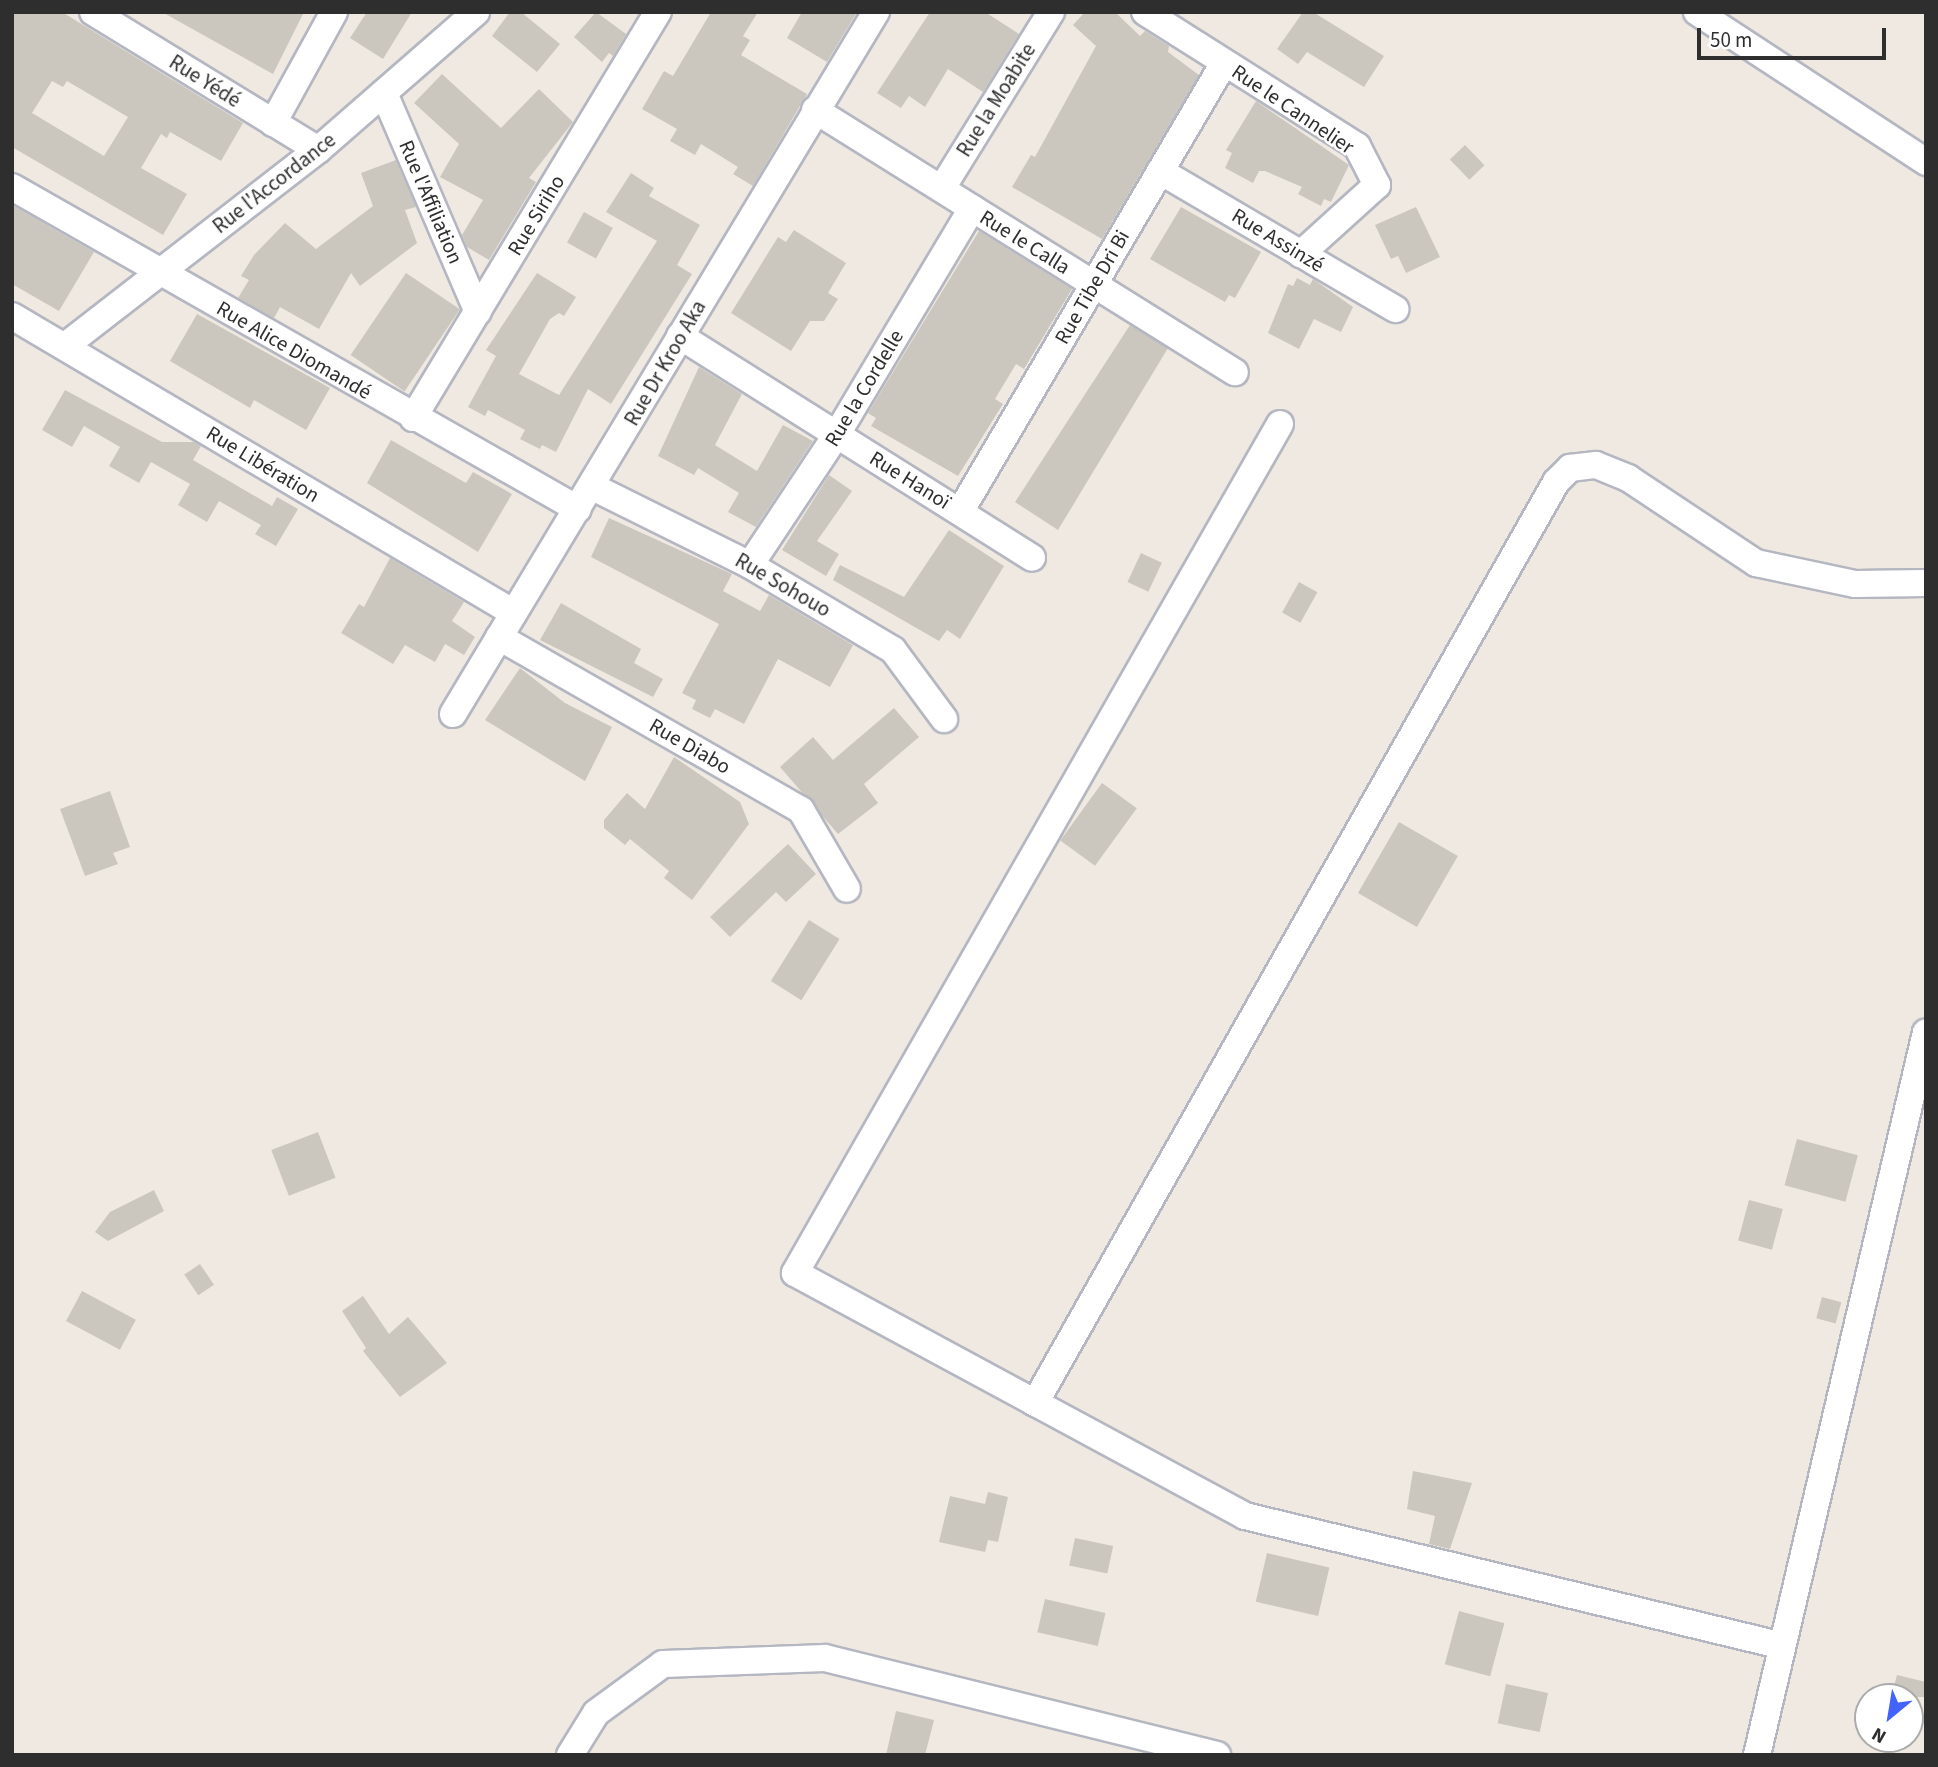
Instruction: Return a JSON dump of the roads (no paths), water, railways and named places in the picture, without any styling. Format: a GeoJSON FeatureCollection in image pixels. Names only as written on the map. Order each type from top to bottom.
{"type":"FeatureCollection","features":[{"type":"Feature","properties":{"kind":"street","name":"Rue Yédé"},"geometry":{"type":"LineString","coordinates":[[93,12],[318,150]]}},
{"type":"Feature","properties":{"kind":"street"},"geometry":{"type":"LineString","coordinates":[[273,123],[334,12]]}},
{"type":"Feature","properties":{"kind":"street","name":"Rue Siriho"},"geometry":{"type":"LineString","coordinates":[[412,418],[657,12]]}},
{"type":"Feature","properties":{"kind":"street","name":"Rue Dr Kroo Aka"},"geometry":{"type":"LineString","coordinates":[[453,713],[593,488],[680,337],[876,12]]}},
{"type":"Feature","properties":{"kind":"street","name":"Rue la Moabite"},"geometry":{"type":"LineString","coordinates":[[942,188],[1051,12]]}},
{"type":"Feature","properties":{"kind":"street","name":"Rue le Cannelier"},"geometry":{"type":"LineString","coordinates":[[1146,12],[1357,146],[1377,185],[1301,254]]}},
{"type":"Feature","properties":{"kind":"street"},"geometry":{"type":"LineString","coordinates":[[1697,12],[1926,162]]}},
{"type":"Feature","properties":{"kind":"street","name":"Rue l'Accordance"},"geometry":{"type":"LineString","coordinates":[[65,346],[318,150],[384,93],[462,16]]}},
{"type":"Feature","properties":{"kind":"street","name":"Rue Tibe Dri Bi"},"geometry":{"type":"LineString","coordinates":[[960,512],[1224,63]]}},
{"type":"Feature","properties":{"kind":"street","name":"Rue l'Affiliation"},"geometry":{"type":"LineString","coordinates":[[384,93],[478,312]]}},
{"type":"Feature","properties":{"kind":"street","name":"Rue le Calla"},"geometry":{"type":"LineString","coordinates":[[815,110],[1235,372]]}},
{"type":"Feature","properties":{"kind":"street","name":"Rue Assinzé"},"geometry":{"type":"LineString","coordinates":[[1160,171],[1395,309]]}},
{"type":"Feature","properties":{"kind":"street","name":"Rue Alice Diomandé"},"geometry":{"type":"LineString","coordinates":[[12,187],[412,418],[578,509]]}},
{"type":"Feature","properties":{"kind":"street","name":"Rue la Cordelle"},"geometry":{"type":"LineString","coordinates":[[750,565],[837,434],[972,208]]}},
{"type":"Feature","properties":{"kind":"street","name":"Rue Libération"},"geometry":{"type":"LineString","coordinates":[[12,316],[514,612]]}},
{"type":"Feature","properties":{"kind":"street","name":"Rue Hanoï"},"geometry":{"type":"LineString","coordinates":[[680,337],[1032,558]]}},
{"type":"Feature","properties":{"kind":"street"},"geometry":{"type":"LineString","coordinates":[[1280,424],[795,1273],[1245,1516],[1783,1646]]}},
{"type":"Feature","properties":{"kind":"street"},"geometry":{"type":"LineString","coordinates":[[1035,1403],[1556,482],[1570,468],[1596,465],[1628,478],[1756,562],[1854,584],[1926,583]]}},
{"type":"Feature","properties":{"kind":"street","name":"Rue Sohouo"},"geometry":{"type":"LineString","coordinates":[[593,488],[750,565],[893,650],[944,719]]}},
{"type":"Feature","properties":{"kind":"street","name":"Rue Diabo"},"geometry":{"type":"LineString","coordinates":[[499,637],[801,810],[847,889]]}},
{"type":"Feature","properties":{"kind":"street"},"geometry":{"type":"LineString","coordinates":[[1757,1755],[1926,1032]]}},
{"type":"Feature","properties":{"kind":"street"},"geometry":{"type":"LineString","coordinates":[[570,1755],[596,1713],[663,1664],[825,1658],[1217,1755]]}}]}
